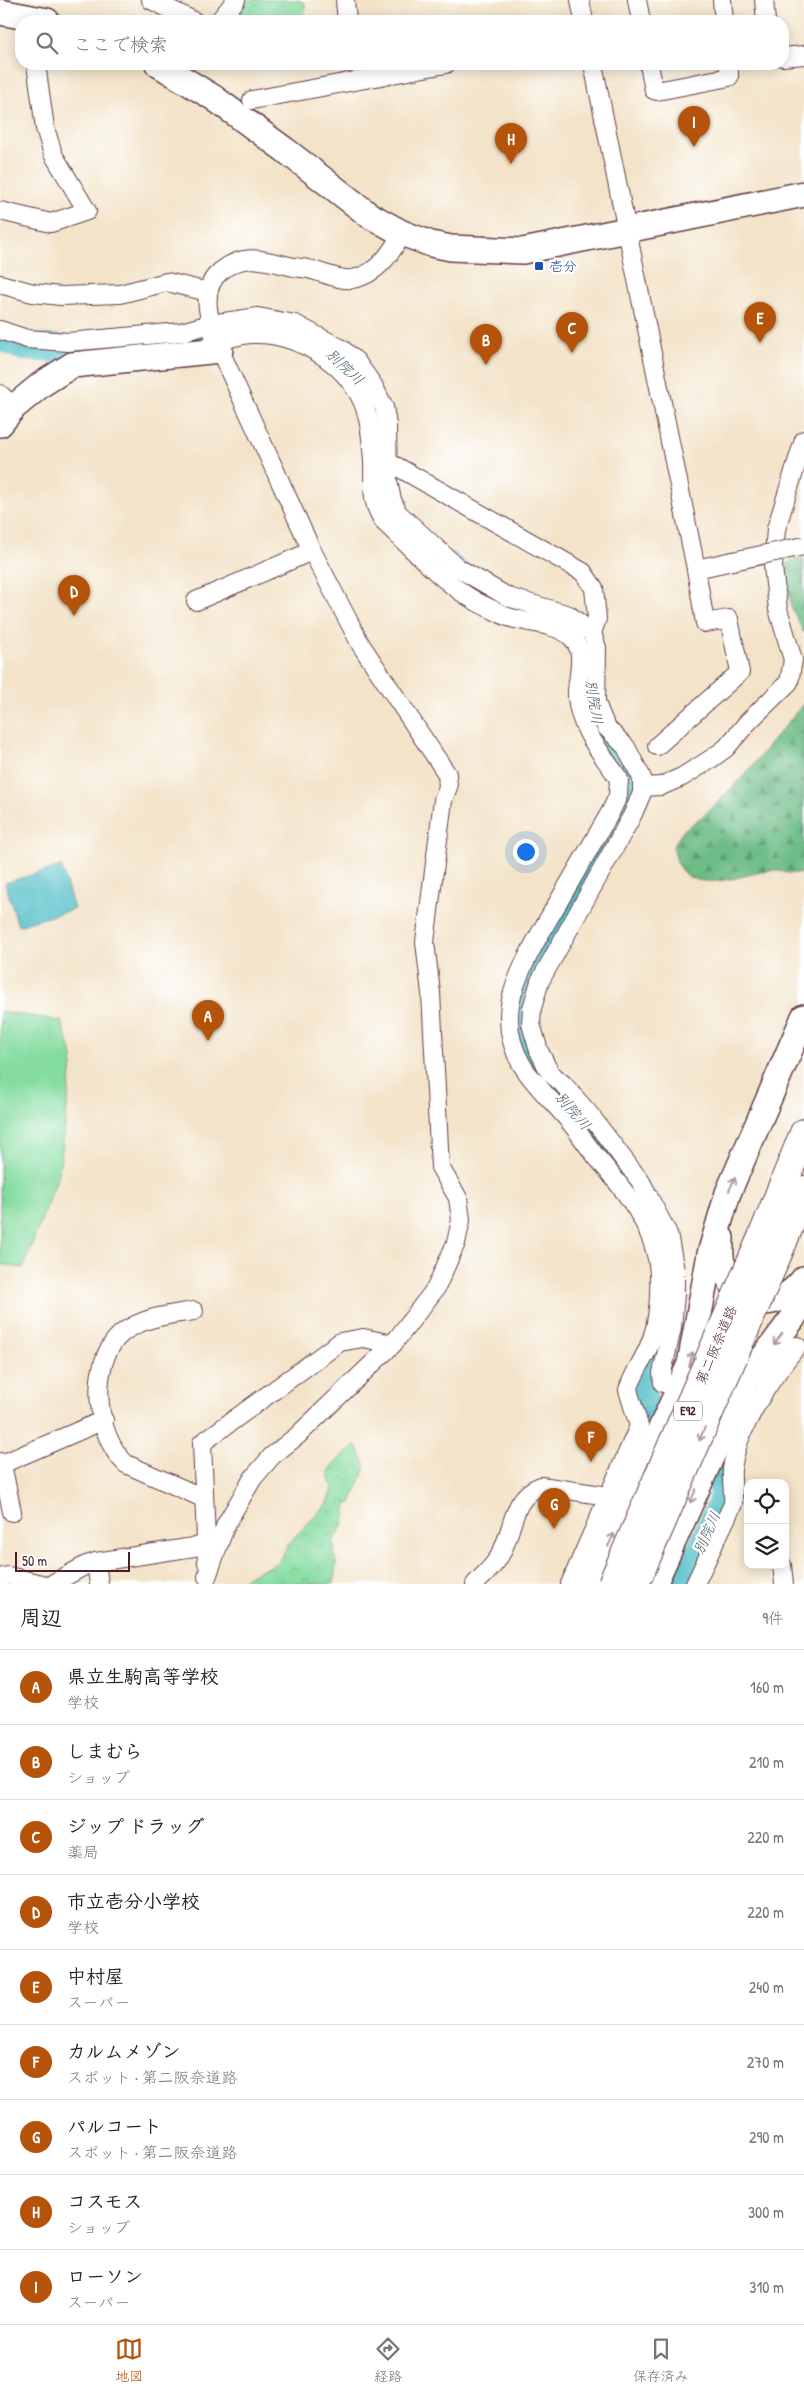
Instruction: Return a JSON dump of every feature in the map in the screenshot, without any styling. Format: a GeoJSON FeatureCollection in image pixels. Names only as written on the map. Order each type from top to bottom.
{"type":"FeatureCollection","features":[{"type":"Feature","properties":{"kind":"highway","name":"第二阪奈道路"},"geometry":{"type":"LineString","coordinates":[[635,1584],[772,1241],[804,1133]]}},
{"type":"Feature","properties":{"kind":"highway","name":"第二阪奈道路"},"geometry":{"type":"LineString","coordinates":[[612,1584],[772,1241],[804,1190]]}},
{"type":"Feature","properties":{"kind":"street"},"geometry":{"type":"LineString","coordinates":[[151,0],[182,15]]}},
{"type":"Feature","properties":{"kind":"street"},"geometry":{"type":"LineString","coordinates":[[224,15],[236,0]]}},
{"type":"Feature","properties":{"kind":"street"},"geometry":{"type":"LineString","coordinates":[[345,0],[347,15]]}},
{"type":"Feature","properties":{"kind":"street"},"geometry":{"type":"LineString","coordinates":[[580,0],[583,15]]}},
{"type":"Feature","properties":{"kind":"street"},"geometry":{"type":"LineString","coordinates":[[637,0],[640,15]]}},
{"type":"Feature","properties":{"kind":"street"},"geometry":{"type":"LineString","coordinates":[[722,0],[723,15]]}},
{"type":"Feature","properties":{"kind":"street"},"geometry":{"type":"LineString","coordinates":[[764,0],[765,15]]}},
{"type":"Feature","properties":{"kind":"street"},"geometry":{"type":"LineString","coordinates":[[0,12],[15,15]]}},
{"type":"Feature","properties":{"kind":"street"},"geometry":{"type":"LineString","coordinates":[[789,56],[804,55]]}},
{"type":"Feature","properties":{"kind":"street"},"geometry":{"type":"LineString","coordinates":[[0,211],[51,223],[87,211],[53,154],[45,128],[37,70]]}},
{"type":"Feature","properties":{"kind":"street"},"geometry":{"type":"LineString","coordinates":[[167,70],[230,110],[369,216],[402,233],[430,244],[451,248],[523,251],[626,232],[804,194]]}},
{"type":"Feature","properties":{"kind":"street"},"geometry":{"type":"LineString","coordinates":[[252,100],[357,72],[379,70]]}},
{"type":"Feature","properties":{"kind":"street"},"geometry":{"type":"LineString","coordinates":[[594,70],[696,569],[705,623],[729,619],[740,672],[657,746]]}},
{"type":"Feature","properties":{"kind":"street"},"geometry":{"type":"LineString","coordinates":[[650,70],[654,90],[657,90],[729,77],[731,75],[730,70]]}},
{"type":"Feature","properties":{"kind":"street"},"geometry":{"type":"LineString","coordinates":[[205,1581],[226,1524],[253,1478],[272,1456],[297,1436],[393,1344],[436,1288],[456,1243],[461,1220],[458,1198],[440,1167],[432,1010],[425,942],[442,800],[448,787],[447,774],[361,645],[312,551],[215,336],[208,314],[208,292],[211,280],[233,262],[249,258],[310,269],[351,279],[365,275],[375,269],[393,250],[402,233]]}},
{"type":"Feature","properties":{"kind":"street"},"geometry":{"type":"LineString","coordinates":[[0,284],[33,293],[61,296],[120,294],[167,282],[208,292]]}},
{"type":"Feature","properties":{"kind":"street"},"geometry":{"type":"LineString","coordinates":[[5,408],[72,365],[215,336],[258,317],[295,324],[342,349],[356,361],[373,385],[384,407],[381,462],[392,500],[398,513],[458,568],[508,597],[570,615],[592,632],[597,648],[596,691],[598,708],[606,727],[626,747],[637,766],[642,778],[642,793],[632,816],[540,982],[532,1008],[532,1024],[538,1051],[550,1073],[563,1084],[590,1115],[641,1182],[668,1234],[675,1270],[675,1294],[672,1328],[662,1373],[663,1383]]}},
{"type":"Feature","properties":{"kind":"street"},"geometry":{"type":"LineString","coordinates":[[0,330],[34,340],[68,342],[181,332],[215,336]]}},
{"type":"Feature","properties":{"kind":"street"},"geometry":{"type":"LineString","coordinates":[[642,787],[668,783],[682,777],[711,759],[726,748],[748,722],[789,682],[793,660],[778,609],[773,567],[776,529],[804,440]]}},
{"type":"Feature","properties":{"kind":"street"},"geometry":{"type":"LineString","coordinates":[[381,462],[583,572],[594,588],[597,619],[592,632]]}},
{"type":"Feature","properties":{"kind":"street"},"geometry":{"type":"LineString","coordinates":[[381,462],[371,482],[378,513],[385,523],[448,581],[484,606],[508,617],[570,636],[580,650],[581,665],[577,696],[581,716],[593,744],[619,779],[618,796],[611,810],[527,958],[516,986],[508,1015],[511,1040],[517,1059],[530,1079],[574,1126],[617,1180],[645,1225],[654,1249],[659,1274],[658,1300],[650,1345],[628,1390],[639,1426],[570,1584]]}},
{"type":"Feature","properties":{"kind":"street"},"geometry":{"type":"LineString","coordinates":[[696,569],[804,546]]}},
{"type":"Feature","properties":{"kind":"street"},"geometry":{"type":"LineString","coordinates":[[196,601],[312,551]]}},
{"type":"Feature","properties":{"kind":"street"},"geometry":{"type":"LineString","coordinates":[[591,1584],[690,1364],[710,1254],[728,1193],[804,1017]]}},
{"type":"Feature","properties":{"kind":"street"},"geometry":{"type":"LineString","coordinates":[[720,1221],[722,1260],[728,1277],[743,1296],[762,1303],[773,1302],[796,1289],[804,1279]]}},
{"type":"Feature","properties":{"kind":"street"},"geometry":{"type":"LineString","coordinates":[[654,1584],[745,1382],[793,1318],[804,1298]]}},
{"type":"Feature","properties":{"kind":"street"},"geometry":{"type":"LineString","coordinates":[[194,1311],[154,1318],[121,1334],[108,1350],[98,1381],[109,1441],[116,1454],[126,1464],[203,1498]]}},
{"type":"Feature","properties":{"kind":"street"},"geometry":{"type":"LineString","coordinates":[[205,1581],[207,1545],[203,1498],[202,1443],[340,1342],[363,1338],[393,1344]]}},
{"type":"Feature","properties":{"kind":"street"},"geometry":{"type":"LineString","coordinates":[[695,1584],[733,1504],[735,1490],[731,1472],[735,1451],[775,1374],[797,1346]]}},
{"type":"Feature","properties":{"kind":"street"},"geometry":{"type":"LineString","coordinates":[[12,1512],[1,1463],[104,1420]]}},
{"type":"Feature","properties":{"kind":"street"},"geometry":{"type":"LineString","coordinates":[[475,1584],[499,1558],[508,1538],[510,1524],[521,1501],[531,1489],[541,1486],[608,1496]]}},
{"type":"Feature","properties":{"kind":"street"},"geometry":{"type":"LineString","coordinates":[[52,1584],[86,1565],[96,1562],[207,1545]]}},
{"type":"Feature","properties":{"kind":"street"},"geometry":{"type":"LineString","coordinates":[[96,1562],[99,1584]]}},
{"type":"Feature","properties":{"kind":"street"},"geometry":{"type":"LineString","coordinates":[[782,1569],[784,1584]]}},
{"type":"Feature","properties":{"kind":"street"},"geometry":{"type":"LineString","coordinates":[[0,1578],[8,1576],[41,1584]]}},
{"type":"Feature","properties":{"kind":"green space"},"geometry":{"type":"Polygon","coordinates":[[[247,0],[299,0],[305,4],[304,15],[236,15],[247,0]]]}},
{"type":"Feature","properties":{"kind":"green space"},"geometry":{"type":"Polygon","coordinates":[[[798,558],[804,559],[804,633],[791,607],[785,566],[787,563],[798,558]]]}},
{"type":"Feature","properties":{"kind":"green space"},"geometry":{"type":"Polygon","coordinates":[[[804,703],[804,872],[794,874],[771,870],[711,881],[690,877],[680,868],[673,846],[684,830],[704,815],[741,779],[804,703]]]}},
{"type":"Feature","properties":{"kind":"green space"},"geometry":{"type":"Polygon","coordinates":[[[0,1011],[61,1021],[73,1057],[59,1173],[23,1268],[0,1264],[0,1011]]]}},
{"type":"Feature","properties":{"kind":"green space"},"geometry":{"type":"Polygon","coordinates":[[[356,1445],[366,1466],[351,1503],[347,1504],[344,1523],[333,1542],[336,1564],[334,1584],[239,1584],[245,1578],[273,1565],[279,1560],[284,1554],[287,1545],[328,1503],[333,1489],[329,1473],[332,1465],[356,1445]]]}},
{"type":"Feature","properties":{"kind":"water"},"geometry":{"type":"Polygon","coordinates":[[[61,866],[74,909],[18,926],[5,883],[61,866]]]}},
{"type":"Feature","properties":{"kind":"waterway","name":"別院川"},"geometry":{"type":"LineString","coordinates":[[104,347],[158,343],[198,336]]}},
{"type":"Feature","properties":{"kind":"waterway","name":"別院川"},"geometry":{"type":"LineString","coordinates":[[0,337],[23,347],[64,349]]}},
{"type":"Feature","properties":{"kind":"waterway","name":"別院川"},"geometry":{"type":"LineString","coordinates":[[447,565],[467,582],[489,596],[512,606],[537,613]]}},
{"type":"Feature","properties":{"kind":"waterway","name":"別院川"},"geometry":{"type":"LineString","coordinates":[[589,689],[597,730],[628,766],[633,791],[539,959],[524,997],[520,1014],[520,1032],[529,1056],[543,1076],[583,1119],[646,1203]]}},
{"type":"Feature","properties":{"kind":"waterway","name":"別院川"},"geometry":{"type":"LineString","coordinates":[[647,1407],[642,1389],[644,1374],[657,1342]]}},
{"type":"Feature","properties":{"kind":"waterway","name":"別院川"},"geometry":{"type":"LineString","coordinates":[[684,1584],[722,1502],[723,1491],[720,1481]]}},
{"type":"Feature","properties":{"kind":"place","name":"ローソン"},"geometry":{"type":"Point","coordinates":[694,147]}},
{"type":"Feature","properties":{"kind":"place","name":"コスモス"},"geometry":{"type":"Point","coordinates":[511,164]}},
{"type":"Feature","properties":{"kind":"place","name":"壱分"},"geometry":{"type":"Point","coordinates":[539,266]}},
{"type":"Feature","properties":{"kind":"place","name":"中村屋"},"geometry":{"type":"Point","coordinates":[760,343]}},
{"type":"Feature","properties":{"kind":"place","name":"ジップ ドラッグ"},"geometry":{"type":"Point","coordinates":[572,353]}},
{"type":"Feature","properties":{"kind":"place","name":"しまむら"},"geometry":{"type":"Point","coordinates":[486,365]}},
{"type":"Feature","properties":{"kind":"place","name":"市立壱分小学校"},"geometry":{"type":"Point","coordinates":[74,616]}},
{"type":"Feature","properties":{"kind":"place","name":"県立生駒高等学校"},"geometry":{"type":"Point","coordinates":[208,1041]}},
{"type":"Feature","properties":{"kind":"place","name":"カルムメゾン"},"geometry":{"type":"Point","coordinates":[591,1462]}},
{"type":"Feature","properties":{"kind":"place","name":"パルコート"},"geometry":{"type":"Point","coordinates":[554,1529]}}]}
